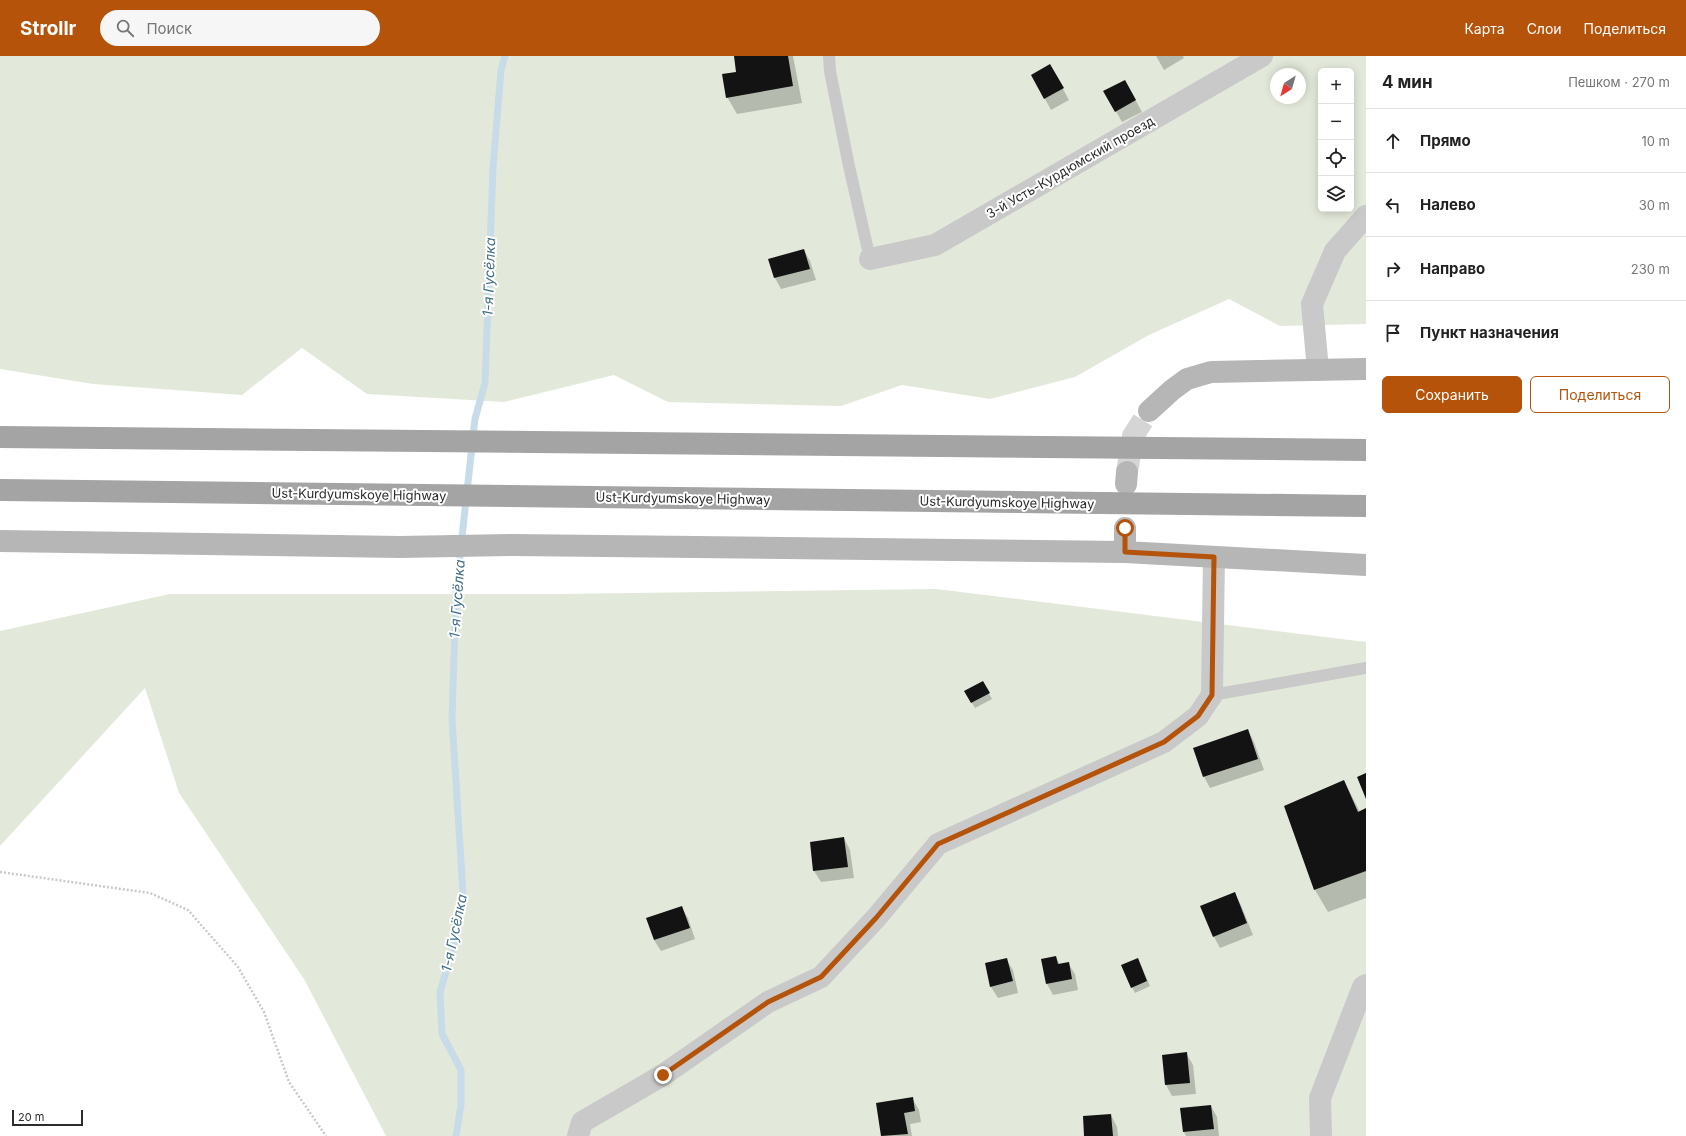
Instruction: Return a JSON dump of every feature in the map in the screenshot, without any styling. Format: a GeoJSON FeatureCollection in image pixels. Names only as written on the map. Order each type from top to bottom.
{"type":"FeatureCollection","features":[{"type":"Feature","properties":{"kind":"main road"},"geometry":{"type":"LineString","coordinates":[[0,437],[1366,450]]}},
{"type":"Feature","properties":{"kind":"main road","name":"Ust-Kurdyumskoye Highway"},"geometry":{"type":"LineString","coordinates":[[0,490],[1366,506]]}},
{"type":"Feature","properties":{"kind":"street","name":"3-й Усть-Курдюмский проезд"},"geometry":{"type":"LineString","coordinates":[[870,259],[935,245],[1262,56]]}},
{"type":"Feature","properties":{"kind":"street"},"geometry":{"type":"LineString","coordinates":[[1318,370],[1312,304],[1335,251],[1366,216]]}},
{"type":"Feature","properties":{"kind":"street"},"geometry":{"type":"LineString","coordinates":[[1149,412],[1172,390],[1187,379],[1211,372],[1366,369]]}},
{"type":"Feature","properties":{"kind":"street"},"geometry":{"type":"LineString","coordinates":[[1125,528],[1125,552]]}},
{"type":"Feature","properties":{"kind":"street"},"geometry":{"type":"LineString","coordinates":[[0,541],[1125,552],[1366,565]]}},
{"type":"Feature","properties":{"kind":"street"},"geometry":{"type":"LineString","coordinates":[[578,1136],[582,1122],[663,1075],[768,1002],[821,977],[876,918],[938,844],[1164,742],[1198,716],[1212,695],[1214,557]]}},
{"type":"Feature","properties":{"kind":"street"},"geometry":{"type":"LineString","coordinates":[[1321,1136],[1320,1098],[1363,987],[1366,985]]}},
{"type":"Feature","properties":{"kind":"lane"},"geometry":{"type":"LineString","coordinates":[[829,56],[830,71],[849,166],[870,259]]}},
{"type":"Feature","properties":{"kind":"lane"},"geometry":{"type":"LineString","coordinates":[[1212,695],[1366,668]]}},
{"type":"Feature","properties":{"kind":"path"},"geometry":{"type":"LineString","coordinates":[[0,872],[150,893],[188,910],[238,967],[264,1012],[289,1082],[326,1136]]}},
{"type":"Feature","properties":{"kind":"green space"},"geometry":{"type":"Polygon","coordinates":[[[0,56],[1366,56],[1366,324],[1280,326],[1229,299],[1149,335],[1075,377],[990,399],[902,385],[841,406],[668,402],[614,375],[504,402],[367,394],[302,348],[242,395],[93,384],[0,369],[0,56]]]}},
{"type":"Feature","properties":{"kind":"green space"},"geometry":{"type":"Polygon","coordinates":[[[936,589],[1366,642],[1366,1136],[386,1136],[304,979],[179,793],[145,688],[0,846],[0,631],[170,594],[558,594],[936,589]]]}},
{"type":"Feature","properties":{"kind":"building"},"geometry":{"type":"Polygon","coordinates":[[[734,56],[788,56],[793,86],[726,98],[722,74],[736,72],[734,56]]]}},
{"type":"Feature","properties":{"kind":"building"},"geometry":{"type":"Polygon","coordinates":[[[1050,64],[1064,88],[1044,99],[1031,75],[1050,64]]]}},
{"type":"Feature","properties":{"kind":"building"},"geometry":{"type":"Polygon","coordinates":[[[1125,80],[1136,100],[1115,112],[1103,91],[1125,80]]]}},
{"type":"Feature","properties":{"kind":"building"},"geometry":{"type":"Polygon","coordinates":[[[804,249],[810,269],[774,278],[768,259],[804,249]]]}},
{"type":"Feature","properties":{"kind":"building"},"geometry":{"type":"Polygon","coordinates":[[[983,681],[990,693],[971,703],[964,691],[983,681]]]}},
{"type":"Feature","properties":{"kind":"building"},"geometry":{"type":"Polygon","coordinates":[[[1248,729],[1258,759],[1203,777],[1193,748],[1248,729]]]}},
{"type":"Feature","properties":{"kind":"building"},"geometry":{"type":"Polygon","coordinates":[[[1366,773],[1366,799],[1357,777],[1366,773]]]}},
{"type":"Feature","properties":{"kind":"building"},"geometry":{"type":"Polygon","coordinates":[[[1344,780],[1358,812],[1366,808],[1366,871],[1314,890],[1284,806],[1344,780]]]}},
{"type":"Feature","properties":{"kind":"building"},"geometry":{"type":"Polygon","coordinates":[[[844,837],[848,867],[813,871],[810,842],[844,837]]]}},
{"type":"Feature","properties":{"kind":"building"},"geometry":{"type":"Polygon","coordinates":[[[1235,892],[1247,923],[1213,937],[1200,906],[1235,892]]]}},
{"type":"Feature","properties":{"kind":"building"},"geometry":{"type":"Polygon","coordinates":[[[682,906],[690,928],[654,940],[646,918],[682,906]]]}},
{"type":"Feature","properties":{"kind":"building"},"geometry":{"type":"Polygon","coordinates":[[[1056,956],[1058,964],[1069,962],[1072,979],[1046,984],[1041,959],[1056,956]]]}},
{"type":"Feature","properties":{"kind":"building"},"geometry":{"type":"Polygon","coordinates":[[[1007,958],[1013,981],[990,987],[985,963],[1007,958]]]}},
{"type":"Feature","properties":{"kind":"building"},"geometry":{"type":"Polygon","coordinates":[[[1138,958],[1147,981],[1131,988],[1121,965],[1138,958]]]}},
{"type":"Feature","properties":{"kind":"building"},"geometry":{"type":"Polygon","coordinates":[[[1187,1052],[1190,1083],[1165,1085],[1162,1055],[1187,1052]]]}},
{"type":"Feature","properties":{"kind":"building"},"geometry":{"type":"Polygon","coordinates":[[[913,1097],[915,1111],[904,1113],[908,1134],[881,1136],[876,1103],[913,1097]]]}},
{"type":"Feature","properties":{"kind":"building"},"geometry":{"type":"Polygon","coordinates":[[[1211,1105],[1214,1129],[1183,1132],[1180,1108],[1211,1105]]]}},
{"type":"Feature","properties":{"kind":"building"},"geometry":{"type":"Polygon","coordinates":[[[1111,1114],[1113,1136],[1084,1136],[1083,1116],[1111,1114]]]}},
{"type":"Feature","properties":{"kind":"waterway","name":"1-я Гусёлка"},"geometry":{"type":"LineString","coordinates":[[456,1136],[461,1105],[461,1070],[442,1034],[440,992],[453,948],[463,893],[452,719],[456,591],[475,419],[485,383],[493,168],[501,70],[505,56]]}},
{"type":"Feature","properties":{"kind":"tunnel"},"geometry":{"type":"LineString","coordinates":[[1127,472],[1133,436],[1149,411]]}},
{"type":"Feature","properties":{"kind":"route"},"geometry":{"type":"LineString","coordinates":[[663,1075],[768,1002],[821,977],[876,918],[938,844],[1164,742],[1198,716],[1212,695],[1214,557],[1125,552],[1125,528]]}}]}
